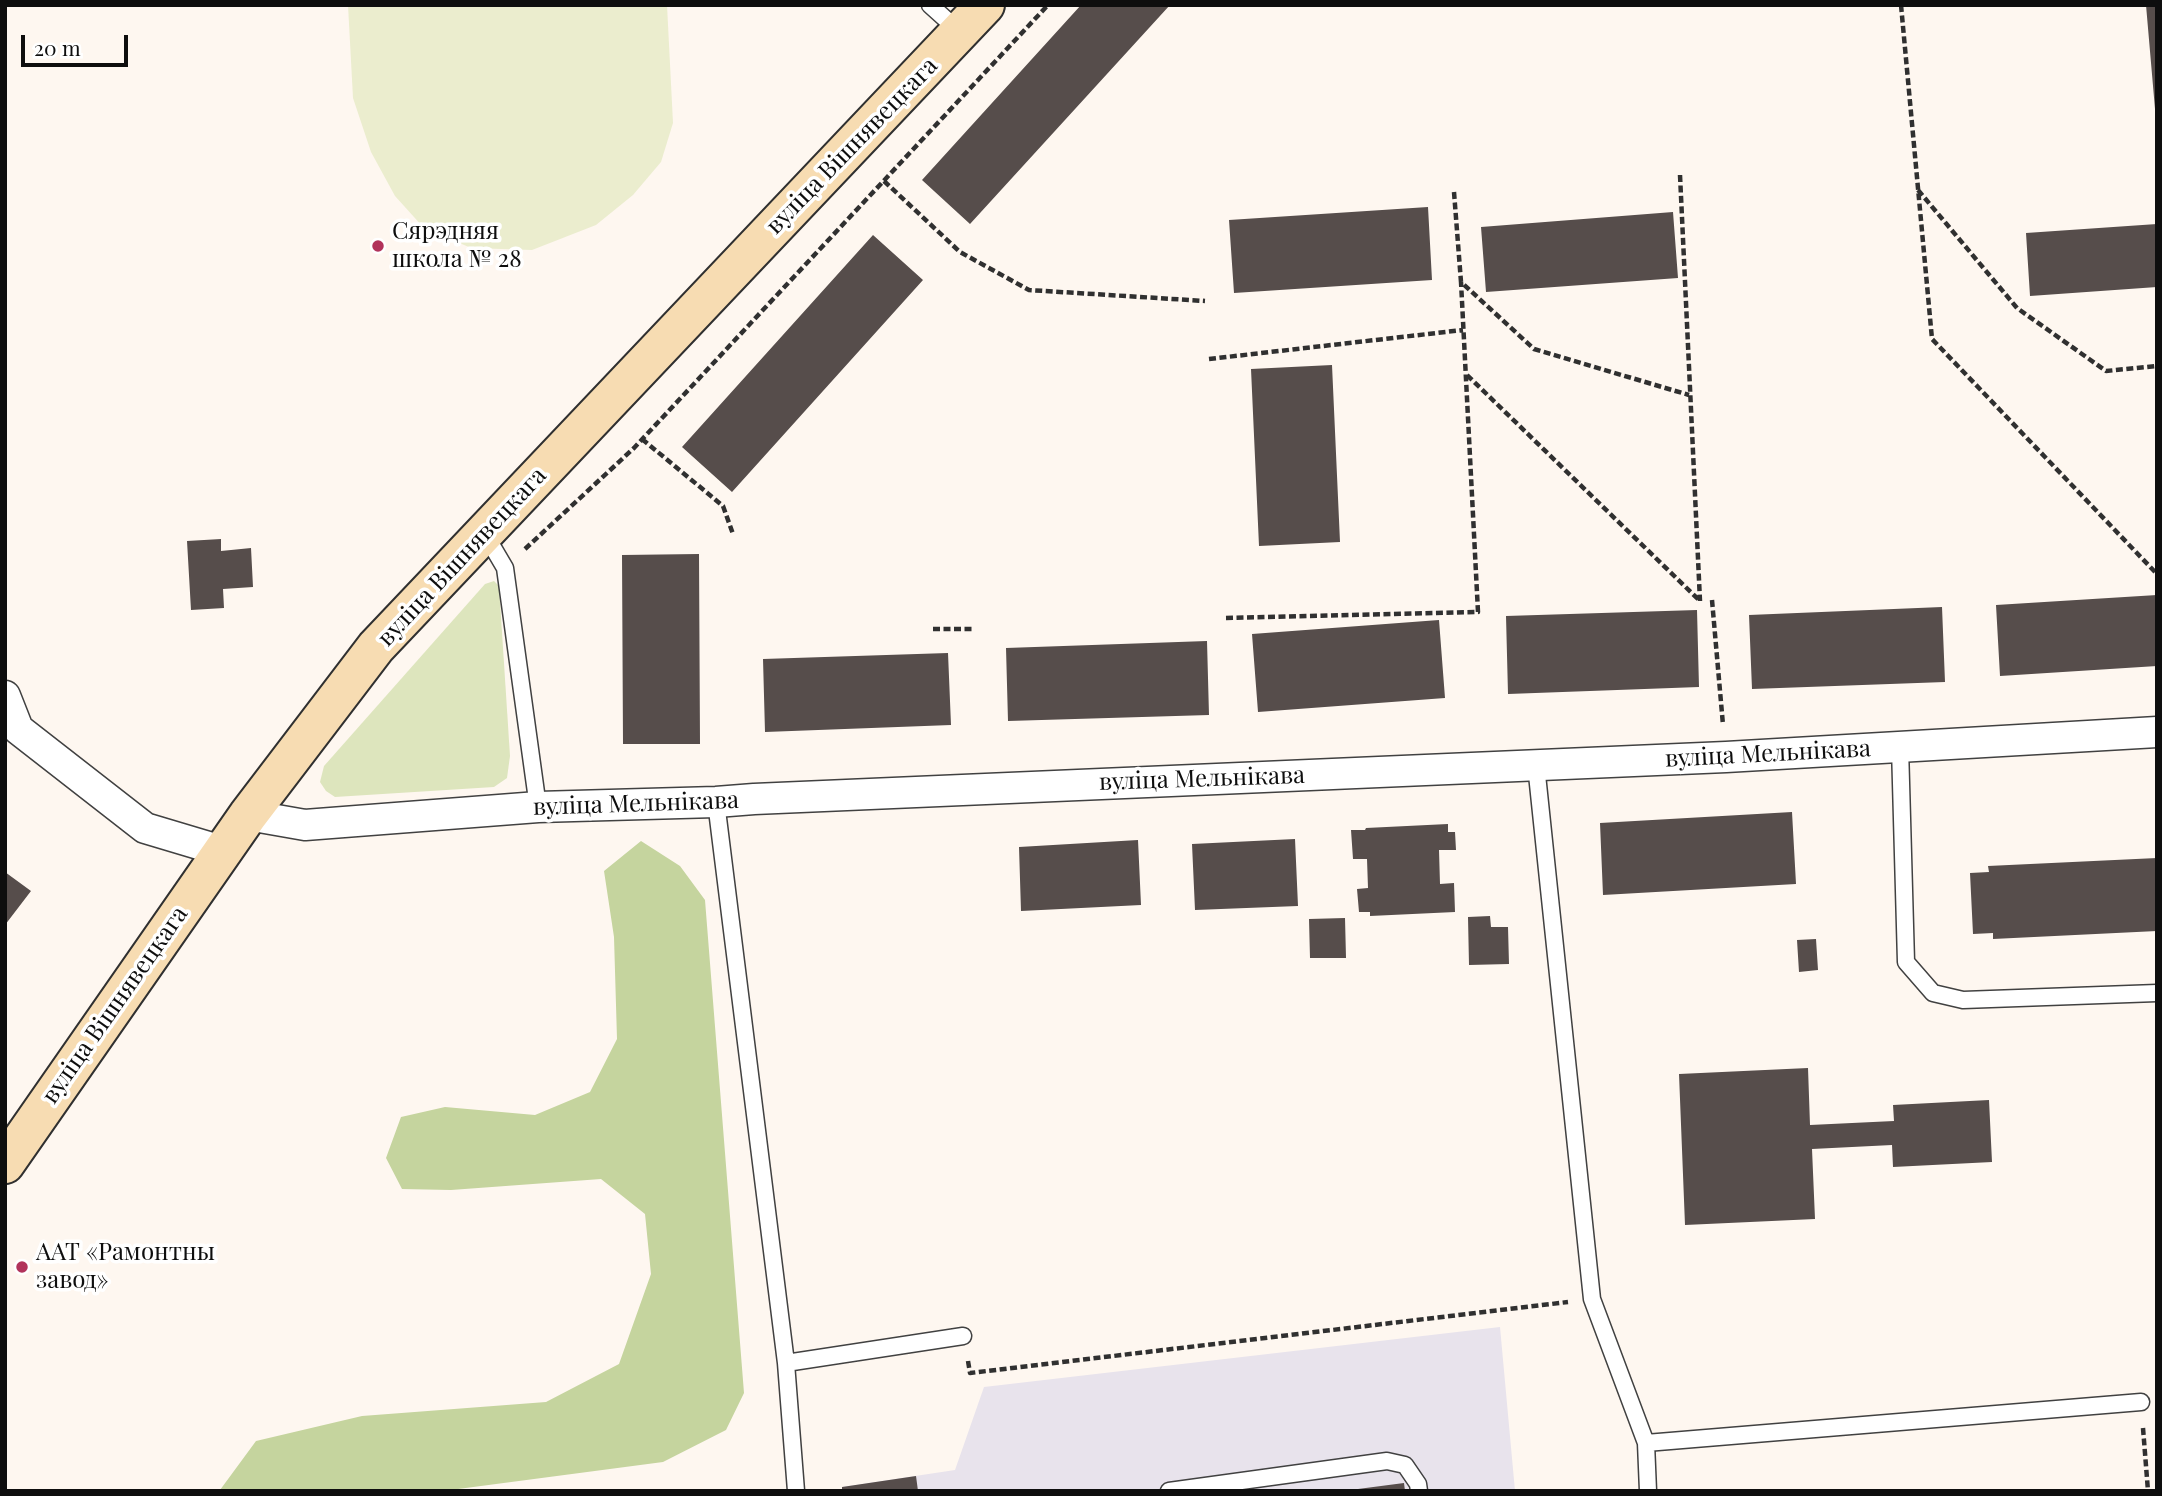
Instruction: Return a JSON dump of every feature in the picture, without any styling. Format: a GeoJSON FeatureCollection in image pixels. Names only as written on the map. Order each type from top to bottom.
{"type":"FeatureCollection","features":[{"type":"Feature","properties":{"kind":"main road","name":"вуліца Вішнявецкага"},"geometry":{"type":"LineString","coordinates":[[5,1164],[222,851],[376,647],[972,19]]}},
{"type":"Feature","properties":{"kind":"street"},"geometry":{"type":"LineString","coordinates":[[5,696],[12,725],[145,828],[222,851]]}},
{"type":"Feature","properties":{"kind":"street","name":"вуліца Мельнікава"},"geometry":{"type":"LineString","coordinates":[[248,815],[305,825],[538,807],[716,802],[1726,757],[2157,732]]}},
{"type":"Feature","properties":{"kind":"lane"},"geometry":{"type":"LineString","coordinates":[[930,5],[972,19]]}},
{"type":"Feature","properties":{"kind":"lane"},"geometry":{"type":"LineString","coordinates":[[485,533],[505,568],[538,807]]}},
{"type":"Feature","properties":{"kind":"lane"},"geometry":{"type":"LineString","coordinates":[[1900,747],[1906,962],[1933,993],[1963,1000],[2157,992]]}},
{"type":"Feature","properties":{"kind":"lane"},"geometry":{"type":"LineString","coordinates":[[1536,765],[1592,1299],[1646,1443],[1648,1491]]}},
{"type":"Feature","properties":{"kind":"lane"},"geometry":{"type":"LineString","coordinates":[[716,802],[786,1363],[796,1491]]}},
{"type":"Feature","properties":{"kind":"lane"},"geometry":{"type":"LineString","coordinates":[[786,1363],[963,1336]]}},
{"type":"Feature","properties":{"kind":"lane"},"geometry":{"type":"LineString","coordinates":[[1646,1443],[2141,1402]]}},
{"type":"Feature","properties":{"kind":"lane"},"geometry":{"type":"LineString","coordinates":[[1169,1491],[1387,1461],[1405,1465],[1418,1484],[1419,1491]]}},
{"type":"Feature","properties":{"kind":"path"},"geometry":{"type":"LineString","coordinates":[[505,568],[642,439],[1048,5]]}},
{"type":"Feature","properties":{"kind":"path"},"geometry":{"type":"LineString","coordinates":[[1901,5],[1932,339],[2157,574]]}},
{"type":"Feature","properties":{"kind":"path"},"geometry":{"type":"LineString","coordinates":[[1466,375],[1700,601],[1681,175]]}},
{"type":"Feature","properties":{"kind":"path"},"geometry":{"type":"LineString","coordinates":[[884,181],[960,253],[1029,290],[1205,301]]}},
{"type":"Feature","properties":{"kind":"path"},"geometry":{"type":"LineString","coordinates":[[1918,190],[2017,308],[2106,371],[2157,366]]}},
{"type":"Feature","properties":{"kind":"path"},"geometry":{"type":"LineString","coordinates":[[1226,618],[1478,612],[1454,192]]}},
{"type":"Feature","properties":{"kind":"path"},"geometry":{"type":"LineString","coordinates":[[1461,282],[1534,349],[1689,396]]}},
{"type":"Feature","properties":{"kind":"path"},"geometry":{"type":"LineString","coordinates":[[1209,359],[1463,330]]}},
{"type":"Feature","properties":{"kind":"path"},"geometry":{"type":"LineString","coordinates":[[642,439],[723,506],[733,534]]}},
{"type":"Feature","properties":{"kind":"path"},"geometry":{"type":"LineString","coordinates":[[1712,600],[1726,757]]}},
{"type":"Feature","properties":{"kind":"path"},"geometry":{"type":"LineString","coordinates":[[933,629],[974,629]]}},
{"type":"Feature","properties":{"kind":"path"},"geometry":{"type":"LineString","coordinates":[[963,1336],[970,1373],[1592,1299]]}},
{"type":"Feature","properties":{"kind":"path"},"geometry":{"type":"LineString","coordinates":[[2141,1402],[2148,1491]]}},
{"type":"Feature","properties":{"kind":"shaded area"},"geometry":{"type":"Polygon","coordinates":[[[1500,1327],[1515,1491],[842,1491],[842,1487],[955,1470],[984,1387],[1500,1327]]]}},
{"type":"Feature","properties":{"kind":"green space"},"geometry":{"type":"Polygon","coordinates":[[[348,5],[667,5],[673,123],[661,162],[633,195],[596,225],[532,250],[471,248],[423,227],[395,196],[371,152],[353,98],[348,5]]]}},
{"type":"Feature","properties":{"kind":"green space"},"geometry":{"type":"Polygon","coordinates":[[[494,581],[499,586],[510,756],[507,778],[494,787],[335,797],[326,791],[320,782],[324,766],[485,584],[494,581]]]}},
{"type":"Feature","properties":{"kind":"green space"},"geometry":{"type":"Polygon","coordinates":[[[641,841],[680,866],[705,900],[744,1393],[726,1430],[663,1462],[443,1491],[221,1491],[256,1441],[362,1416],[546,1402],[619,1364],[651,1274],[645,1214],[601,1179],[451,1190],[402,1189],[386,1158],[401,1117],[445,1107],[535,1115],[590,1092],[617,1039],[614,937],[604,871],[641,841]]]}},
{"type":"Feature","properties":{"kind":"building"},"geometry":{"type":"Polygon","coordinates":[[[1081,5],[1170,5],[970,224],[922,180],[1081,5]]]}},
{"type":"Feature","properties":{"kind":"building"},"geometry":{"type":"Polygon","coordinates":[[[2146,5],[2157,5],[2157,109],[2155,109],[2146,5]]]}},
{"type":"Feature","properties":{"kind":"building"},"geometry":{"type":"Polygon","coordinates":[[[1428,207],[1432,280],[1234,293],[1229,220],[1428,207]]]}},
{"type":"Feature","properties":{"kind":"building"},"geometry":{"type":"Polygon","coordinates":[[[1673,212],[1678,278],[1486,292],[1481,227],[1673,212]]]}},
{"type":"Feature","properties":{"kind":"building"},"geometry":{"type":"Polygon","coordinates":[[[2157,224],[2157,287],[2030,296],[2026,233],[2157,224]]]}},
{"type":"Feature","properties":{"kind":"building"},"geometry":{"type":"Polygon","coordinates":[[[873,235],[923,280],[732,492],[682,447],[873,235]]]}},
{"type":"Feature","properties":{"kind":"building"},"geometry":{"type":"Polygon","coordinates":[[[1332,365],[1340,542],[1259,546],[1251,369],[1332,365]]]}},
{"type":"Feature","properties":{"kind":"building"},"geometry":{"type":"Polygon","coordinates":[[[221,539],[221,551],[251,548],[253,587],[223,589],[224,608],[191,610],[187,541],[221,539]]]}},
{"type":"Feature","properties":{"kind":"building"},"geometry":{"type":"Polygon","coordinates":[[[699,554],[700,744],[623,744],[622,555],[699,554]]]}},
{"type":"Feature","properties":{"kind":"building"},"geometry":{"type":"Polygon","coordinates":[[[2157,595],[2157,666],[2000,676],[1996,605],[2157,595]]]}},
{"type":"Feature","properties":{"kind":"building"},"geometry":{"type":"Polygon","coordinates":[[[1942,607],[1945,682],[1752,689],[1749,615],[1942,607]]]}},
{"type":"Feature","properties":{"kind":"building"},"geometry":{"type":"Polygon","coordinates":[[[1697,610],[1699,687],[1508,694],[1506,616],[1697,610]]]}},
{"type":"Feature","properties":{"kind":"building"},"geometry":{"type":"Polygon","coordinates":[[[1439,620],[1445,698],[1258,712],[1252,634],[1439,620]]]}},
{"type":"Feature","properties":{"kind":"building"},"geometry":{"type":"Polygon","coordinates":[[[1207,641],[1209,715],[1008,721],[1006,648],[1207,641]]]}},
{"type":"Feature","properties":{"kind":"building"},"geometry":{"type":"Polygon","coordinates":[[[948,653],[951,725],[765,732],[763,659],[948,653]]]}},
{"type":"Feature","properties":{"kind":"building"},"geometry":{"type":"Polygon","coordinates":[[[1792,812],[1796,884],[1603,895],[1600,823],[1792,812]]]}},
{"type":"Feature","properties":{"kind":"building"},"geometry":{"type":"Polygon","coordinates":[[[1448,824],[1448,832],[1455,832],[1456,850],[1439,850],[1440,884],[1454,883],[1455,912],[1370,916],[1370,912],[1359,912],[1357,889],[1368,888],[1367,859],[1353,859],[1351,830],[1448,824]]]}},
{"type":"Feature","properties":{"kind":"building"},"geometry":{"type":"Polygon","coordinates":[[[1295,839],[1298,906],[1195,910],[1192,844],[1295,839]]]}},
{"type":"Feature","properties":{"kind":"building"},"geometry":{"type":"Polygon","coordinates":[[[1138,840],[1141,905],[1021,911],[1019,847],[1138,840]]]}},
{"type":"Feature","properties":{"kind":"building"},"geometry":{"type":"Polygon","coordinates":[[[2157,858],[2157,931],[1993,939],[1993,933],[1973,934],[1970,873],[1989,872],[1988,866],[2157,858]]]}},
{"type":"Feature","properties":{"kind":"building"},"geometry":{"type":"Polygon","coordinates":[[[5,872],[31,891],[5,925],[5,872]]]}},
{"type":"Feature","properties":{"kind":"building"},"geometry":{"type":"Polygon","coordinates":[[[1490,916],[1491,927],[1508,927],[1509,964],[1469,965],[1468,917],[1490,916]]]}},
{"type":"Feature","properties":{"kind":"building"},"geometry":{"type":"Polygon","coordinates":[[[1345,918],[1346,958],[1310,958],[1309,919],[1345,918]]]}},
{"type":"Feature","properties":{"kind":"building"},"geometry":{"type":"Polygon","coordinates":[[[1816,939],[1818,970],[1799,972],[1797,940],[1816,939]]]}},
{"type":"Feature","properties":{"kind":"building"},"geometry":{"type":"Polygon","coordinates":[[[1808,1068],[1810,1125],[1894,1121],[1893,1105],[1989,1100],[1992,1162],[1893,1167],[1892,1145],[1812,1149],[1815,1219],[1685,1225],[1679,1074],[1808,1068]]]}},
{"type":"Feature","properties":{"kind":"building"},"geometry":{"type":"Polygon","coordinates":[[[916,1476],[918,1491],[842,1491],[842,1487],[916,1476]]]}},
{"type":"Feature","properties":{"kind":"building"},"geometry":{"type":"Polygon","coordinates":[[[1404,1483],[1405,1491],[1358,1491],[1358,1489],[1404,1483]]]}},
{"type":"Feature","properties":{"kind":"place","name":"Сярэдняя школа № 28"},"geometry":{"type":"Point","coordinates":[378,246]}},
{"type":"Feature","properties":{"kind":"place","name":"ААТ «Рамонтны завод»"},"geometry":{"type":"Point","coordinates":[22,1267]}}]}
